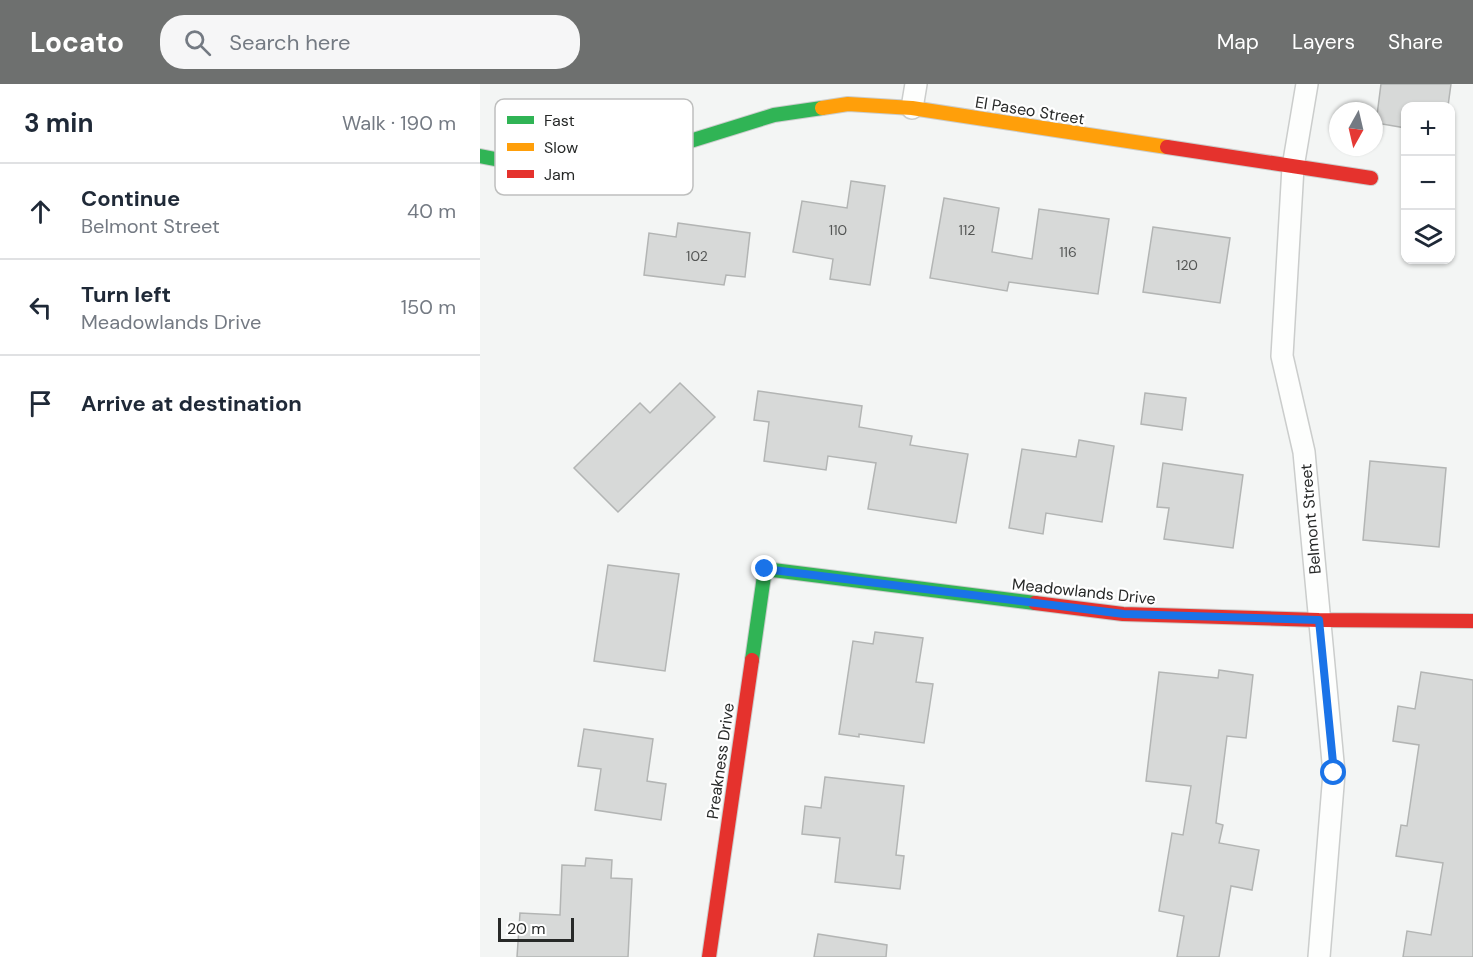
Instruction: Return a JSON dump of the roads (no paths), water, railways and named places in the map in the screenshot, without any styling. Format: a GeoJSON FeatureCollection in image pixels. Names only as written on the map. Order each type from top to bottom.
{"type":"FeatureCollection","features":[{"type":"Feature","properties":{"kind":"street"},"geometry":{"type":"LineString","coordinates":[[912,108],[916,84]]}},
{"type":"Feature","properties":{"kind":"street","name":"Belmont Street"},"geometry":{"type":"LineString","coordinates":[[1307,84],[1293,167],[1282,356],[1304,452],[1334,773],[1319,957]]}},
{"type":"Feature","properties":{"kind":"street","name":"El Paseo Street"},"geometry":{"type":"LineString","coordinates":[[693,140],[774,115],[848,104],[912,108],[1371,178]]}},
{"type":"Feature","properties":{"kind":"street","name":"El Paseo Street"},"geometry":{"type":"LineString","coordinates":[[480,156],[495,159]]}},
{"type":"Feature","properties":{"kind":"street","name":"Meadowlands Drive"},"geometry":{"type":"LineString","coordinates":[[765,569],[1124,614],[1319,620],[1473,621]]}},
{"type":"Feature","properties":{"kind":"street","name":"Preakness Drive"},"geometry":{"type":"LineString","coordinates":[[709,957],[765,569]]}}]}
